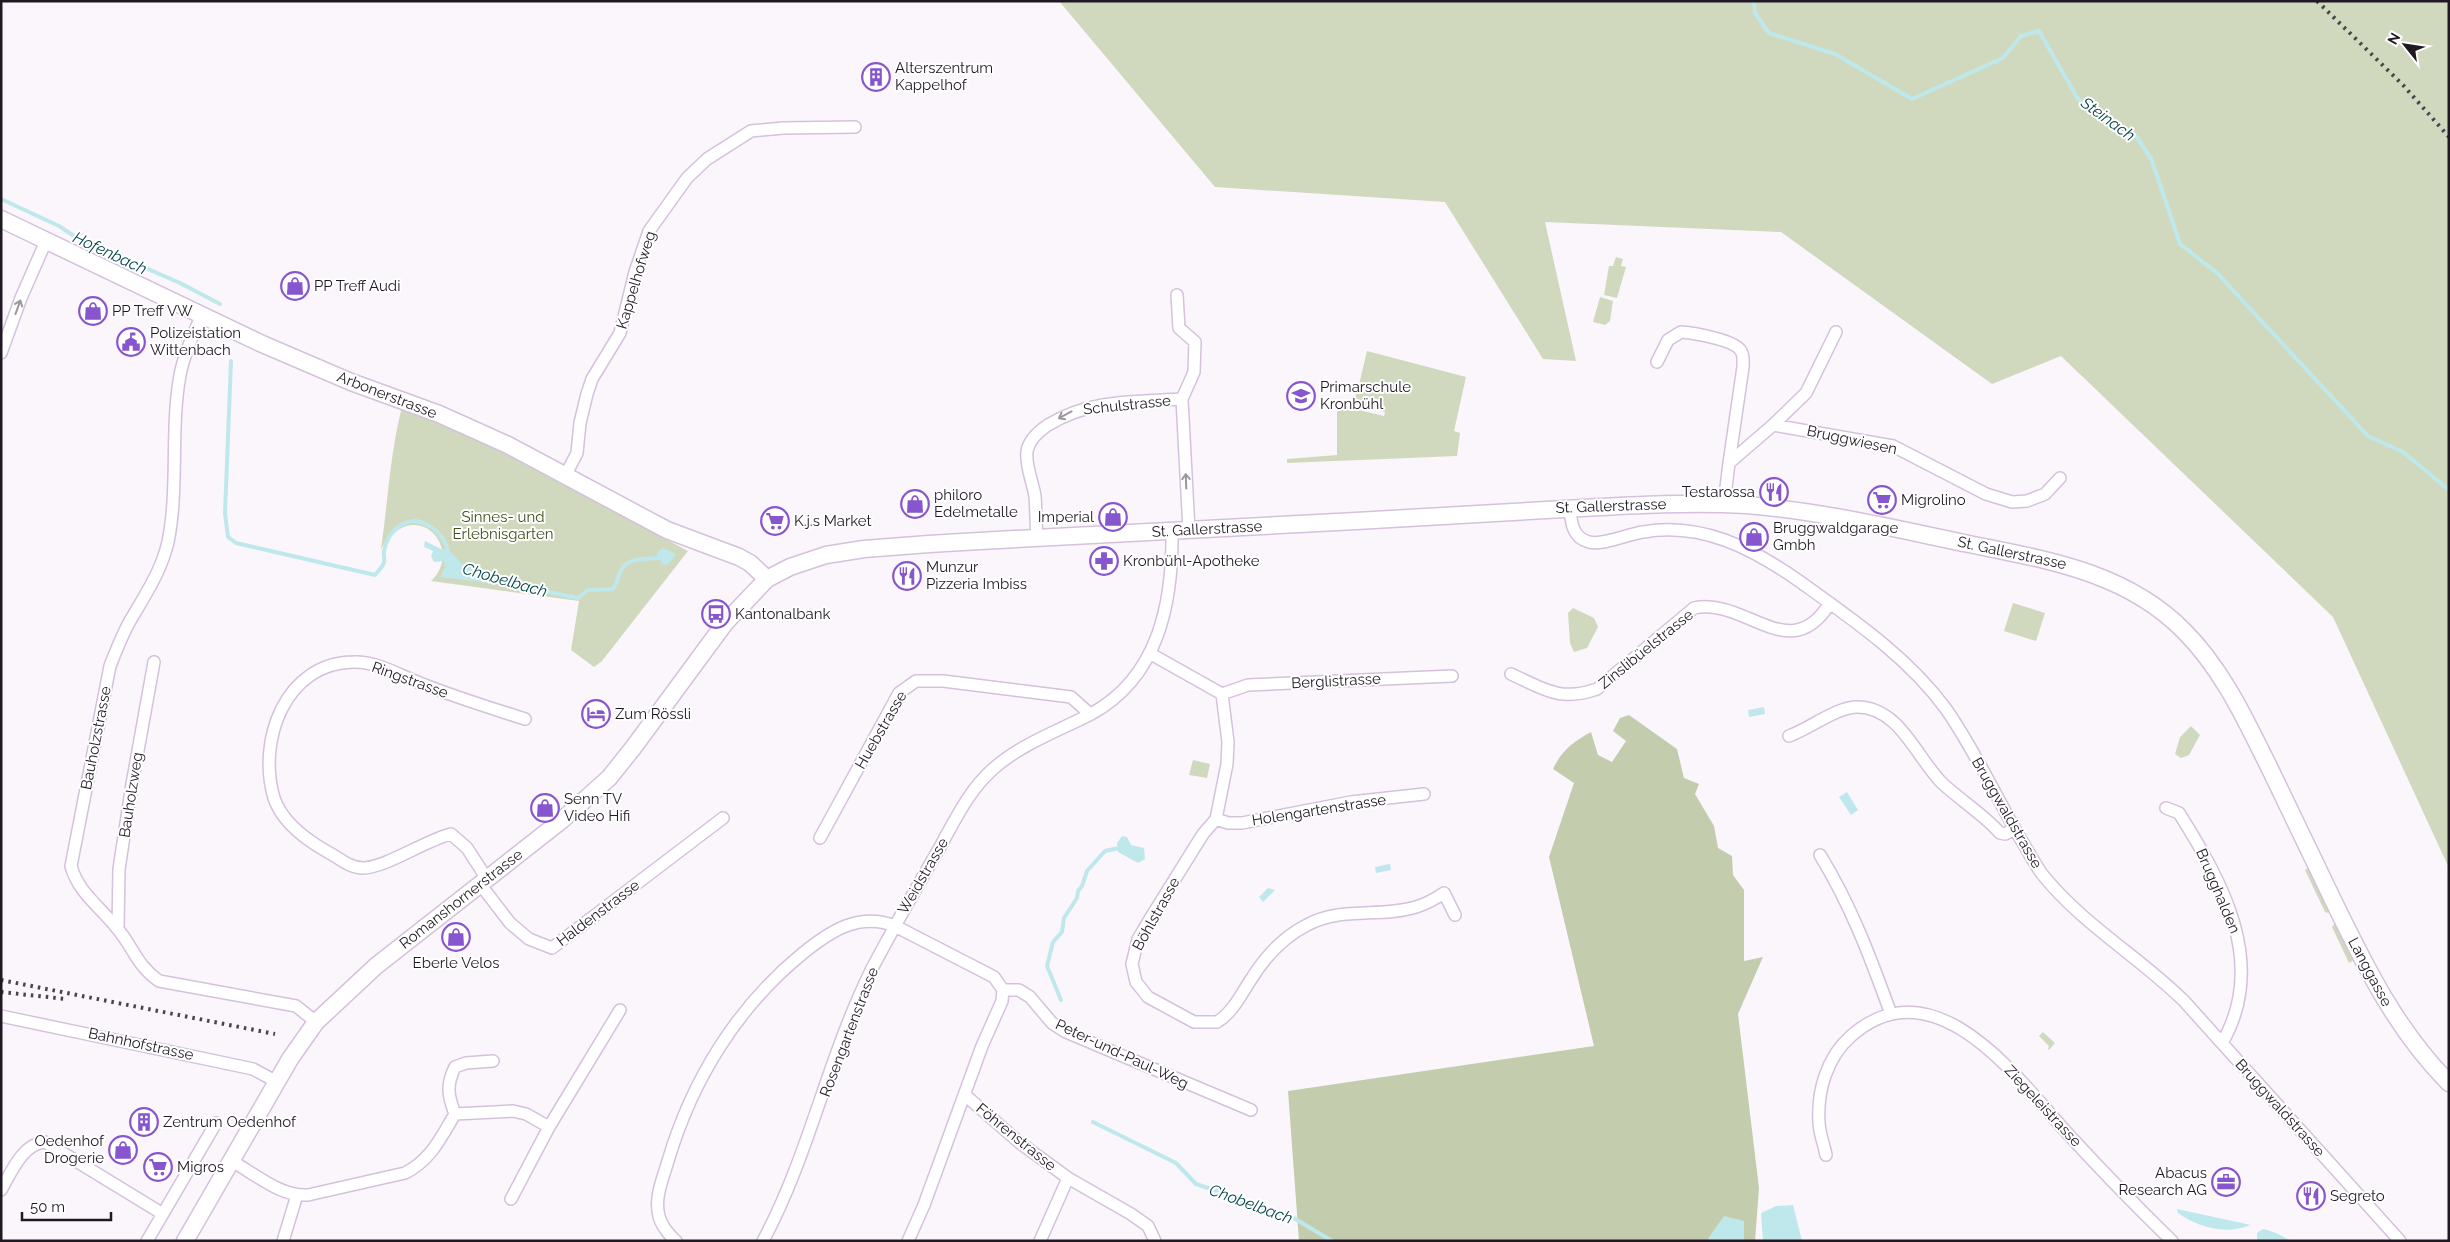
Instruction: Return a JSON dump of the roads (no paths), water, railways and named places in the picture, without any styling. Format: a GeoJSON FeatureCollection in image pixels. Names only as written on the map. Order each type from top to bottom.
{"type":"FeatureCollection","features":[{"type":"Feature","properties":{"kind":"main road","name":"Arbonerstrasse"},"geometry":{"type":"LineString","coordinates":[[1,219],[202,315],[332,374],[471,428],[681,537],[739,557],[750,563],[767,579]]}},
{"type":"Feature","properties":{"kind":"main road","name":"St. Gallerstrasse"},"geometry":{"type":"LineString","coordinates":[[767,579],[808,560],[845,551],[1037,538],[1570,509],[1724,504],[1795,511],[2020,553],[2076,567],[2136,593],[2173,620],[2209,659],[2227,686],[2255,739],[2309,850]]}},
{"type":"Feature","properties":{"kind":"main road","name":"Romanshornerstrasse"},"geometry":{"type":"LineString","coordinates":[[185,1241],[230,1160],[302,1040],[316,1022],[376,966],[562,820],[609,778],[725,623],[767,579]]}},
{"type":"Feature","properties":{"kind":"main road","name":"Langgasse"},"geometry":{"type":"LineString","coordinates":[[2309,850],[2368,970],[2392,1012],[2424,1057],[2449,1083]]}},
{"type":"Feature","properties":{"kind":"street","name":"Kappelhofweg"},"geometry":{"type":"LineString","coordinates":[[565,476],[579,445],[579,430],[592,379],[620,333],[635,272],[649,231],[688,178],[707,159],[751,131],[784,128],[855,127]]}},
{"type":"Feature","properties":{"kind":"street"},"geometry":{"type":"LineString","coordinates":[[1,353],[21,298],[46,241]]}},
{"type":"Feature","properties":{"kind":"street","name":"Schulstrasse"},"geometry":{"type":"LineString","coordinates":[[1177,295],[1179,328],[1196,342],[1194,372],[1182,400],[1189,530]]}},
{"type":"Feature","properties":{"kind":"street","name":"Bauholzstrasse"},"geometry":{"type":"LineString","coordinates":[[202,315],[188,348],[180,376],[176,409],[171,524],[167,545],[154,581],[121,637],[110,666],[71,866],[76,882],[118,928],[145,971],[159,981],[296,1006],[316,1022]]}},
{"type":"Feature","properties":{"kind":"street"},"geometry":{"type":"LineString","coordinates":[[1657,362],[1668,340],[1681,332],[1728,342],[1740,350],[1743,358],[1743,367],[1724,504]]}},
{"type":"Feature","properties":{"kind":"street","name":"Bruggwiesen"},"geometry":{"type":"LineString","coordinates":[[1729,462],[1773,425],[1806,393],[1836,332]]}},
{"type":"Feature","properties":{"kind":"street","name":"Schulstrasse"},"geometry":{"type":"LineString","coordinates":[[1037,538],[1035,497],[1027,455],[1030,444],[1042,429],[1074,411],[1115,403],[1182,400]]}},
{"type":"Feature","properties":{"kind":"street","name":"Bruggwiesen"},"geometry":{"type":"LineString","coordinates":[[1773,425],[1893,446],[1986,494],[2012,502],[2027,501],[2045,494],[2060,478]]}},
{"type":"Feature","properties":{"kind":"street","name":"Bruggwaldstrasse"},"geometry":{"type":"LineString","coordinates":[[1570,509],[1572,528],[1576,534],[1587,542],[1602,542],[1632,533],[1659,529],[1689,530],[1709,534],[1747,548],[1787,572],[1888,648],[1924,682],[1946,710],[2040,872],[2065,901],[2168,985],[2400,1241]]}},
{"type":"Feature","properties":{"kind":"street","name":"Weidstrasse"},"geometry":{"type":"LineString","coordinates":[[1003,990],[994,978],[895,926],[960,810],[991,771],[1012,754],[1104,706],[1129,686],[1151,654],[1159,631],[1167,595],[1172,552],[1172,531]]}},
{"type":"Feature","properties":{"kind":"street","name":"Zinslibüelstrasse"},"geometry":{"type":"LineString","coordinates":[[1511,674],[1550,692],[1565,696],[1578,695],[1597,689],[1694,608],[1715,607],[1792,632],[1800,631],[1817,622],[1830,603]]}},
{"type":"Feature","properties":{"kind":"street"},"geometry":{"type":"LineString","coordinates":[[1151,654],[1222,694]]}},
{"type":"Feature","properties":{"kind":"street","name":"Bauholzweg"},"geometry":{"type":"LineString","coordinates":[[118,928],[119,869],[154,662]]}},
{"type":"Feature","properties":{"kind":"street","name":"Ringstrasse"},"geometry":{"type":"LineString","coordinates":[[483,882],[467,848],[451,834],[365,868],[344,863],[318,846],[289,823],[274,798],[269,769],[271,736],[282,706],[289,694],[303,682],[329,666],[353,662],[379,666],[463,700],[525,719]]}},
{"type":"Feature","properties":{"kind":"street","name":"Berglistrasse"},"geometry":{"type":"LineString","coordinates":[[1222,694],[1248,685],[1452,676]]}},
{"type":"Feature","properties":{"kind":"street","name":"Huebstrasse"},"geometry":{"type":"LineString","coordinates":[[820,838],[899,693],[906,686],[916,682],[942,681],[1071,698],[1090,714]]}},
{"type":"Feature","properties":{"kind":"street","name":"Böhlstrasse"},"geometry":{"type":"LineString","coordinates":[[1222,694],[1228,742],[1227,764],[1216,819],[1203,834],[1138,939],[1133,953],[1133,974],[1139,989],[1153,1000],[1194,1022],[1217,1022],[1224,1018],[1234,1007],[1266,959],[1292,934],[1308,924],[1328,916],[1349,912],[1415,908],[1444,893],[1455,915]]}},
{"type":"Feature","properties":{"kind":"street"},"geometry":{"type":"LineString","coordinates":[[1789,736],[1839,712],[1855,707],[1885,715],[1897,724],[1942,782],[1968,802],[2000,833],[2005,834],[2015,829]]}},
{"type":"Feature","properties":{"kind":"street","name":"Holengartenstrasse"},"geometry":{"type":"LineString","coordinates":[[1216,819],[1228,823],[1242,822],[1351,802],[1424,794]]}},
{"type":"Feature","properties":{"kind":"street","name":"Brugghalden"},"geometry":{"type":"LineString","coordinates":[[2166,808],[2180,813],[2196,840],[2224,897],[2236,929],[2242,968],[2241,990],[2238,1009],[2222,1044]]}},
{"type":"Feature","properties":{"kind":"street","name":"Haldenstrasse"},"geometry":{"type":"LineString","coordinates":[[483,882],[510,923],[529,939],[552,948],[723,818]]}},
{"type":"Feature","properties":{"kind":"street"},"geometry":{"type":"LineString","coordinates":[[1820,854],[1839,886],[1854,917],[1891,1014]]}},
{"type":"Feature","properties":{"kind":"street"},"geometry":{"type":"LineString","coordinates":[[676,1241],[667,1232],[659,1216],[658,1200],[661,1184],[676,1134],[719,1048],[736,1022],[756,997],[787,966],[816,943],[844,926],[855,922],[876,920],[895,926]]}},
{"type":"Feature","properties":{"kind":"street","name":"Rosengartenstrasse"},"geometry":{"type":"LineString","coordinates":[[763,1241],[809,1137],[865,982],[895,926]]}},
{"type":"Feature","properties":{"kind":"street"},"geometry":{"type":"LineString","coordinates":[[908,1241],[924,1205],[982,1046],[1002,1001],[1003,990]]}},
{"type":"Feature","properties":{"kind":"street","name":"Peter-und-Paul-Weg"},"geometry":{"type":"LineString","coordinates":[[1003,990],[1018,990],[1030,997],[1052,1023],[1066,1032],[1251,1110]]}},
{"type":"Feature","properties":{"kind":"street"},"geometry":{"type":"LineString","coordinates":[[511,1199],[534,1160],[549,1127],[620,1010]]}},
{"type":"Feature","properties":{"kind":"street","name":"Ziegeleistrasse"},"geometry":{"type":"LineString","coordinates":[[1826,1155],[1819,1123],[1822,1086],[1829,1066],[1843,1042],[1855,1032],[1891,1014],[1921,1013],[1962,1029],[1999,1059],[2076,1143],[2172,1241]]}},
{"type":"Feature","properties":{"kind":"street","name":"Bahnhofstrasse"},"geometry":{"type":"LineString","coordinates":[[1,1016],[253,1069],[277,1082]]}},
{"type":"Feature","properties":{"kind":"street"},"geometry":{"type":"LineString","coordinates":[[455,1114],[448,1094],[449,1079],[456,1067],[466,1063],[493,1061]]}},
{"type":"Feature","properties":{"kind":"street","name":"Föhrenstrasse"},"geometry":{"type":"LineString","coordinates":[[965,1095],[1020,1143],[1068,1178],[1131,1214],[1148,1226],[1155,1241]]}},
{"type":"Feature","properties":{"kind":"street"},"geometry":{"type":"LineString","coordinates":[[455,1114],[513,1111],[526,1114],[549,1127]]}},
{"type":"Feature","properties":{"kind":"street"},"geometry":{"type":"LineString","coordinates":[[230,1160],[283,1191],[297,1196],[405,1173],[417,1167],[427,1159],[455,1114]]}},
{"type":"Feature","properties":{"kind":"street"},"geometry":{"type":"LineString","coordinates":[[147,1241],[216,1123]]}},
{"type":"Feature","properties":{"kind":"street"},"geometry":{"type":"LineString","coordinates":[[1,1190],[30,1147],[37,1143],[52,1145],[163,1214]]}},
{"type":"Feature","properties":{"kind":"street","name":"Föhrenstrasse"},"geometry":{"type":"LineString","coordinates":[[1040,1241],[1068,1178]]}},
{"type":"Feature","properties":{"kind":"street"},"geometry":{"type":"LineString","coordinates":[[283,1241],[297,1196]]}},
{"type":"Feature","properties":{"kind":"water"},"geometry":{"type":"Polygon","coordinates":[[[425,541],[441,549],[448,549],[462,564],[498,573],[523,587],[440,577],[445,568],[444,561],[434,562],[431,556],[433,551],[424,547],[425,541]]]}},
{"type":"Feature","properties":{"kind":"water"},"geometry":{"type":"Polygon","coordinates":[[[663,548],[676,554],[668,565],[662,564],[657,553],[663,548]]]}},
{"type":"Feature","properties":{"kind":"water"},"geometry":{"type":"Polygon","coordinates":[[[1764,707],[1765,714],[1749,717],[1748,710],[1764,707]]]}},
{"type":"Feature","properties":{"kind":"water"},"geometry":{"type":"Polygon","coordinates":[[[1847,792],[1858,810],[1851,815],[1839,797],[1847,792]]]}},
{"type":"Feature","properties":{"kind":"water"},"geometry":{"type":"Polygon","coordinates":[[[1122,836],[1127,837],[1131,845],[1144,848],[1145,859],[1138,863],[1118,852],[1117,843],[1122,836]]]}},
{"type":"Feature","properties":{"kind":"water"},"geometry":{"type":"Polygon","coordinates":[[[1390,864],[1391,870],[1376,873],[1375,867],[1390,864]]]}},
{"type":"Feature","properties":{"kind":"water"},"geometry":{"type":"Polygon","coordinates":[[[1268,888],[1275,890],[1263,902],[1259,897],[1268,888]]]}},
{"type":"Feature","properties":{"kind":"water"},"geometry":{"type":"Polygon","coordinates":[[[1793,1205],[1802,1241],[1763,1241],[1761,1213],[1776,1206],[1793,1205]]]}},
{"type":"Feature","properties":{"kind":"water"},"geometry":{"type":"Polygon","coordinates":[[[2177,1209],[2251,1225],[2222,1230],[2195,1223],[2178,1213],[2177,1209]]]}},
{"type":"Feature","properties":{"kind":"water"},"geometry":{"type":"Polygon","coordinates":[[[1724,1216],[1744,1221],[1744,1241],[1708,1241],[1724,1216]]]}},
{"type":"Feature","properties":{"kind":"water"},"geometry":{"type":"Polygon","coordinates":[[[2263,1229],[2278,1234],[2290,1241],[2257,1241],[2257,1233],[2263,1229]]]}},
{"type":"Feature","properties":{"kind":"waterway","name":"Steinach"},"geometry":{"type":"LineString","coordinates":[[1754,1],[1755,13],[1769,33],[1835,54],[1912,99],[2003,58],[2021,36],[2039,31],[2078,99],[2135,135],[2151,158],[2180,244],[2217,273],[2368,436],[2403,452],[2449,490]]}},
{"type":"Feature","properties":{"kind":"waterway","name":"Hofenbach"},"geometry":{"type":"LineString","coordinates":[[1,199],[59,226],[77,238],[180,283],[220,304]]}},
{"type":"Feature","properties":{"kind":"waterway","name":"Chobelbach"},"geometry":{"type":"LineString","coordinates":[[231,361],[225,513],[228,537],[236,543],[375,575],[382,567],[389,537],[399,527],[412,521],[426,524],[438,533],[444,540],[449,554]]}},
{"type":"Feature","properties":{"kind":"waterway","name":"Chobelbach"},"geometry":{"type":"LineString","coordinates":[[520,586],[578,598],[588,590],[613,589],[623,567],[631,561],[664,557]]}},
{"type":"Feature","properties":{"kind":"waterway","name":"Chobelbach"},"geometry":{"type":"LineString","coordinates":[[1061,1000],[1047,966],[1053,942],[1062,932],[1064,918],[1077,898],[1087,871],[1105,851],[1119,848]]}},
{"type":"Feature","properties":{"kind":"waterway","name":"Chobelbach"},"geometry":{"type":"LineString","coordinates":[[1093,1122],[1176,1163],[1196,1184],[1220,1192],[1236,1201],[1292,1217],[1332,1241]]}},
{"type":"Feature","properties":{"kind":"railway"},"geometry":{"type":"LineString","coordinates":[[2317,1],[2403,85],[2449,137]]}},
{"type":"Feature","properties":{"kind":"railway"},"geometry":{"type":"LineString","coordinates":[[1,980],[275,1034]]}},
{"type":"Feature","properties":{"kind":"railway"},"geometry":{"type":"LineString","coordinates":[[1,992],[66,999]]}},
{"type":"Feature","properties":{"kind":"place","name":"Alterszentrum Kappelhof"},"geometry":{"type":"Point","coordinates":[876,77]}},
{"type":"Feature","properties":{"kind":"place","name":"PP Treff Audi"},"geometry":{"type":"Point","coordinates":[295,286]}},
{"type":"Feature","properties":{"kind":"place","name":"PP Treff VW"},"geometry":{"type":"Point","coordinates":[93,311]}},
{"type":"Feature","properties":{"kind":"place","name":"Polizeistation Wittenbach"},"geometry":{"type":"Point","coordinates":[131,342]}},
{"type":"Feature","properties":{"kind":"place","name":"Primarschule Kronbühl"},"geometry":{"type":"Point","coordinates":[1301,396]}},
{"type":"Feature","properties":{"kind":"place","name":"Testarossa"},"geometry":{"type":"Point","coordinates":[1774,492]}},
{"type":"Feature","properties":{"kind":"place","name":"Migrolino"},"geometry":{"type":"Point","coordinates":[1882,500]}},
{"type":"Feature","properties":{"kind":"place","name":"philoro Edelmetalle"},"geometry":{"type":"Point","coordinates":[915,504]}},
{"type":"Feature","properties":{"kind":"place","name":"Imperial"},"geometry":{"type":"Point","coordinates":[1113,517]}},
{"type":"Feature","properties":{"kind":"place","name":"K.j.s Market"},"geometry":{"type":"Point","coordinates":[775,521]}},
{"type":"Feature","properties":{"kind":"place","name":"Bruggwaldgarage Gmbh"},"geometry":{"type":"Point","coordinates":[1754,537]}},
{"type":"Feature","properties":{"kind":"place","name":"Kronbühl-Apotheke"},"geometry":{"type":"Point","coordinates":[1104,561]}},
{"type":"Feature","properties":{"kind":"place","name":"Munzur Pizzeria Imbiss"},"geometry":{"type":"Point","coordinates":[907,576]}},
{"type":"Feature","properties":{"kind":"place","name":"Kantonalbank"},"geometry":{"type":"Point","coordinates":[716,614]}},
{"type":"Feature","properties":{"kind":"place","name":"Zum Rössli"},"geometry":{"type":"Point","coordinates":[596,714]}},
{"type":"Feature","properties":{"kind":"place","name":"Senn TV Video Hifi"},"geometry":{"type":"Point","coordinates":[545,808]}},
{"type":"Feature","properties":{"kind":"place","name":"Eberle Velos"},"geometry":{"type":"Point","coordinates":[456,937]}},
{"type":"Feature","properties":{"kind":"place","name":"Zentrum Oedenhof"},"geometry":{"type":"Point","coordinates":[144,1122]}},
{"type":"Feature","properties":{"kind":"place","name":"Oedenhof Drogerie"},"geometry":{"type":"Point","coordinates":[123,1150]}},
{"type":"Feature","properties":{"kind":"place","name":"Migros"},"geometry":{"type":"Point","coordinates":[158,1167]}},
{"type":"Feature","properties":{"kind":"place","name":"Abacus Research AG"},"geometry":{"type":"Point","coordinates":[2226,1182]}},
{"type":"Feature","properties":{"kind":"place","name":"Segreto"},"geometry":{"type":"Point","coordinates":[2311,1196]}},
{"type":"Feature","properties":{"kind":"park label","name":"Sinnes- und Erlebnisgarten"},"geometry":{"type":"Point","coordinates":[503,526]}}]}
